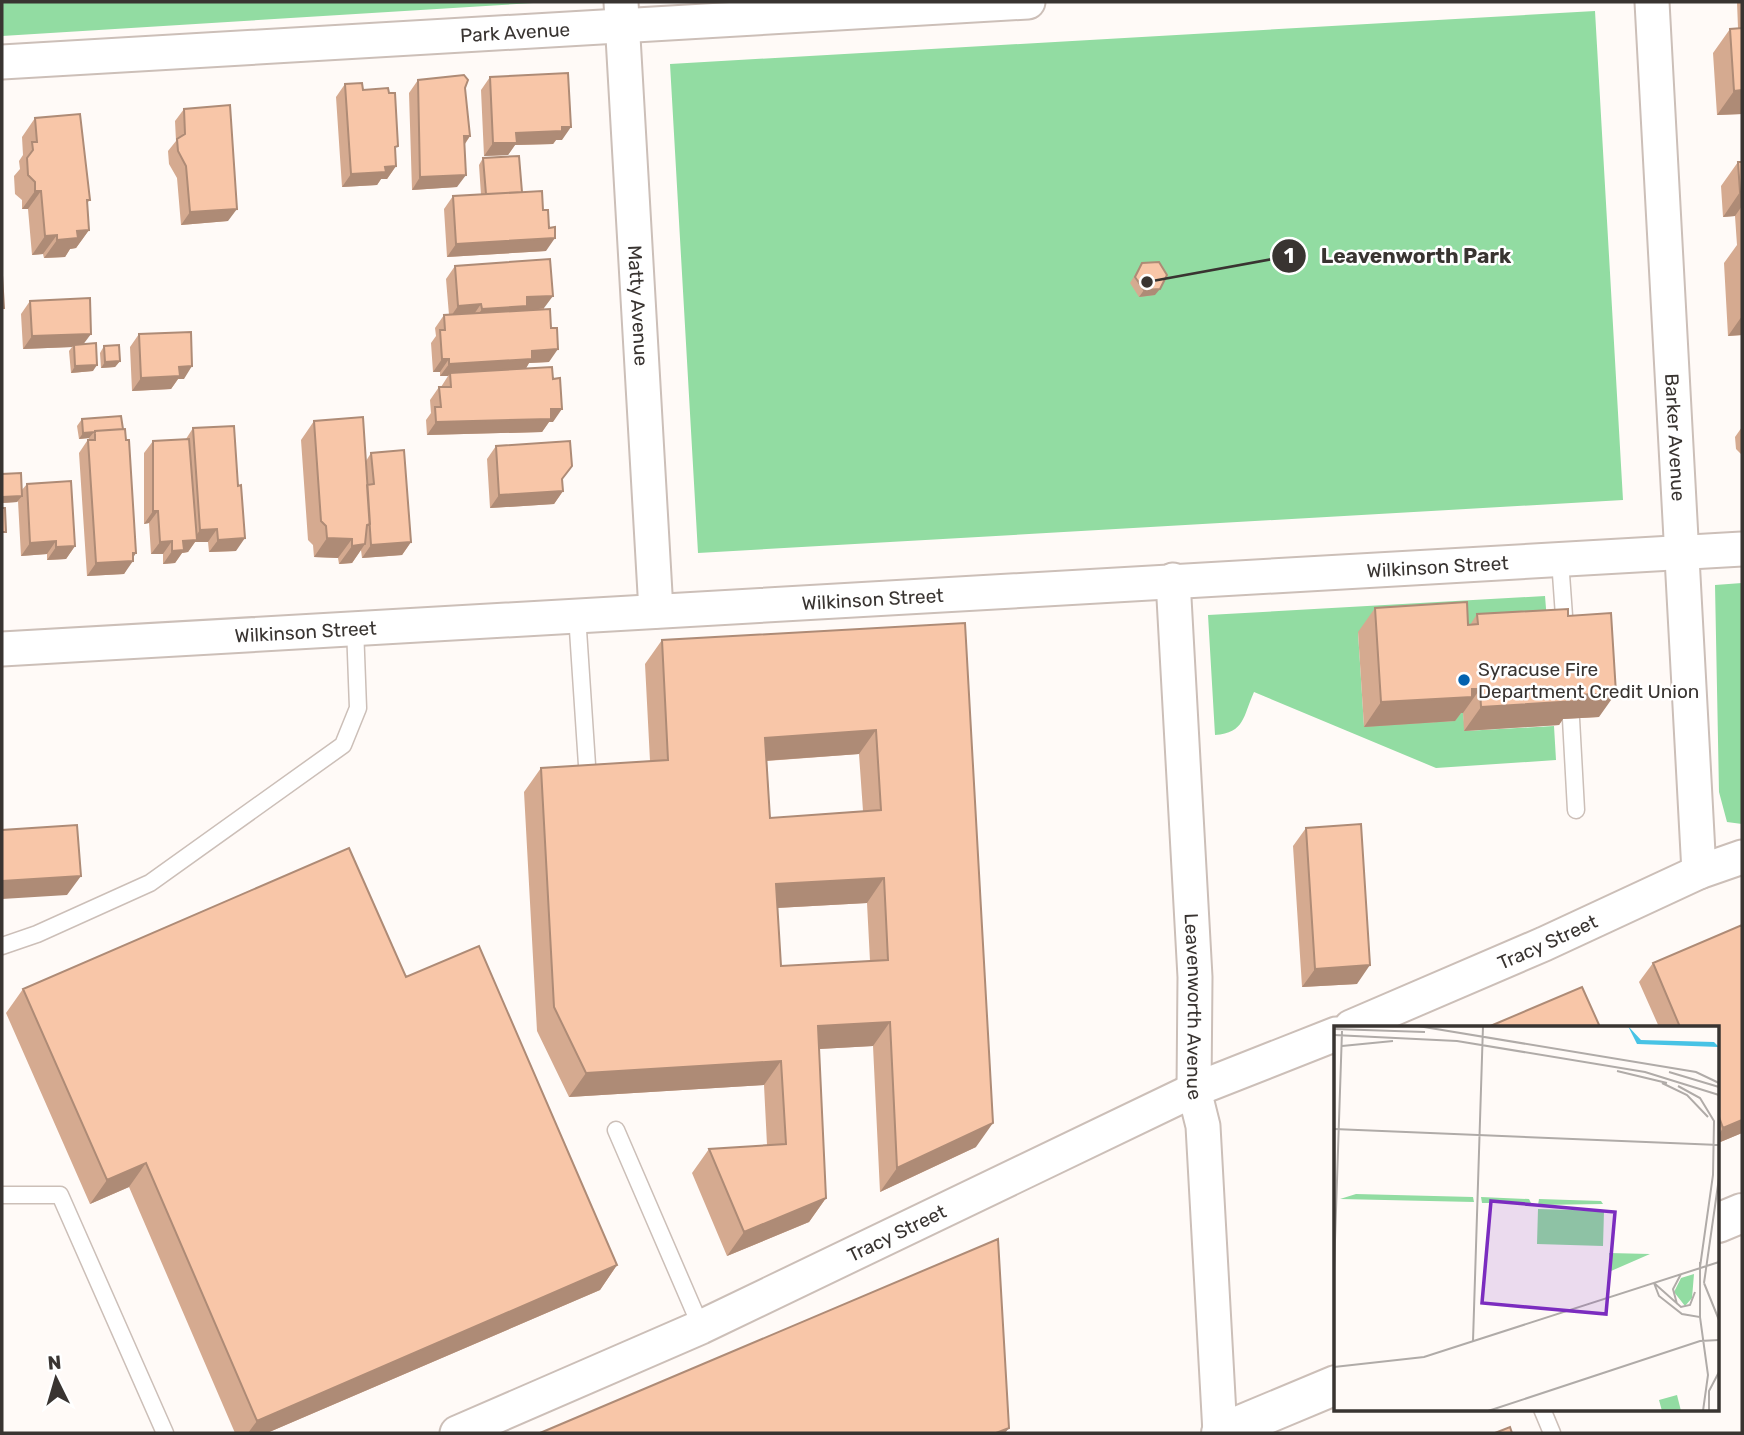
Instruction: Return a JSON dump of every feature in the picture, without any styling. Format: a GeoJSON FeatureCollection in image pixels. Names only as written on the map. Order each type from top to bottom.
{"type":"FeatureCollection","features":[{"type":"Feature","properties":{"kind":"main road"},"geometry":{"type":"LineString","coordinates":[[1720,1222],[1742,1213]]}},
{"type":"Feature","properties":{"kind":"main road"},"geometry":{"type":"LineString","coordinates":[[1221,1433],[1334,1386]]}},
{"type":"Feature","properties":{"kind":"street","name":"Park Avenue"},"geometry":{"type":"LineString","coordinates":[[2,62],[622,14],[1028,2]]}},
{"type":"Feature","properties":{"kind":"street","name":"Barker Avenue"},"geometry":{"type":"LineString","coordinates":[[1652,2],[1699,872]]}},
{"type":"Feature","properties":{"kind":"street","name":"Matty Avenue"},"geometry":{"type":"LineString","coordinates":[[622,14],[656,611]]}},
{"type":"Feature","properties":{"kind":"street","name":"Wilkinson Street"},"geometry":{"type":"LineString","coordinates":[[2,649],[1173,580],[1742,550]]}},
{"type":"Feature","properties":{"kind":"street","name":"Leavenworth Avenue"},"geometry":{"type":"LineString","coordinates":[[1173,580],[1195,977],[1194,1090],[1203,1126],[1221,1433]]}},
{"type":"Feature","properties":{"kind":"street","name":"Tracy Street"},"geometry":{"type":"LineString","coordinates":[[1353,1026],[1544,944],[1699,872],[1742,857]]}},
{"type":"Feature","properties":{"kind":"street","name":"Tracy Street"},"geometry":{"type":"LineString","coordinates":[[457,1433],[701,1326],[1194,1090],[1334,1035]]}},
{"type":"Feature","properties":{"kind":"lane"},"geometry":{"type":"LineString","coordinates":[[1560,560],[1566,639]]}},
{"type":"Feature","properties":{"kind":"lane"},"geometry":{"type":"LineString","coordinates":[[577,615],[588,780]]}},
{"type":"Feature","properties":{"kind":"lane"},"geometry":{"type":"LineString","coordinates":[[2,946],[37,934],[150,883],[343,746],[358,708],[355,627]]}},
{"type":"Feature","properties":{"kind":"lane"},"geometry":{"type":"LineString","coordinates":[[1571,719],[1576,810]]}},
{"type":"Feature","properties":{"kind":"lane"},"geometry":{"type":"LineString","coordinates":[[616,1130],[701,1326]]}},
{"type":"Feature","properties":{"kind":"lane"},"geometry":{"type":"LineString","coordinates":[[2,1195],[60,1195],[165,1433]]}},
{"type":"Feature","properties":{"kind":"lane"},"geometry":{"type":"LineString","coordinates":[[1542,1410],[1552,1433]]}},
{"type":"Feature","properties":{"kind":"green space"},"geometry":{"type":"Polygon","coordinates":[[[2,2],[550,2],[2,36],[2,2]]]}},
{"type":"Feature","properties":{"kind":"green space"},"geometry":{"type":"Polygon","coordinates":[[[1595,11],[1623,500],[698,553],[670,64],[1595,11]]]}},
{"type":"Feature","properties":{"kind":"green space"},"geometry":{"type":"Polygon","coordinates":[[[1742,583],[1742,824],[1727,822],[1719,792],[1715,585],[1742,583]]]}},
{"type":"Feature","properties":{"kind":"green space"},"geometry":{"type":"Polygon","coordinates":[[[1545,596],[1548,633],[1358,632],[1364,726],[1454,721],[1459,713],[1463,713],[1465,731],[1554,726],[1556,760],[1436,768],[1254,692],[1238,727],[1225,734],[1215,735],[1208,615],[1545,596]]]}},
{"type":"Feature","properties":{"kind":"building"},"geometry":{"type":"Polygon","coordinates":[[[1742,28],[1742,90],[1734,91],[1730,29],[1742,28]]]}},
{"type":"Feature","properties":{"kind":"building"},"geometry":{"type":"Polygon","coordinates":[[[568,73],[571,127],[562,127],[562,131],[516,133],[517,143],[493,143],[490,77],[568,73]]]}},
{"type":"Feature","properties":{"kind":"building"},"geometry":{"type":"Polygon","coordinates":[[[464,75],[468,80],[465,88],[470,136],[464,136],[466,175],[420,177],[418,80],[464,75]]]}},
{"type":"Feature","properties":{"kind":"building"},"geometry":{"type":"Polygon","coordinates":[[[362,83],[363,90],[388,88],[389,93],[395,93],[398,146],[395,147],[396,166],[385,167],[386,172],[351,174],[345,84],[362,83]]]}},
{"type":"Feature","properties":{"kind":"building"},"geometry":{"type":"Polygon","coordinates":[[[230,105],[237,209],[190,212],[186,166],[178,151],[177,139],[185,134],[184,109],[230,105]]]}},
{"type":"Feature","properties":{"kind":"building"},"geometry":{"type":"Polygon","coordinates":[[[80,114],[90,200],[87,200],[89,230],[77,231],[78,238],[57,240],[57,235],[45,236],[41,191],[35,191],[35,182],[28,175],[27,158],[33,150],[32,142],[37,142],[35,118],[80,114]]]}},
{"type":"Feature","properties":{"kind":"building"},"geometry":{"type":"Polygon","coordinates":[[[519,156],[522,192],[486,194],[483,158],[519,156]]]}},
{"type":"Feature","properties":{"kind":"building"},"geometry":{"type":"Polygon","coordinates":[[[1738,162],[1742,162],[1742,192],[1740,192],[1738,162]]]}},
{"type":"Feature","properties":{"kind":"building"},"geometry":{"type":"Polygon","coordinates":[[[542,191],[543,210],[548,210],[549,228],[555,227],[555,238],[456,244],[453,196],[542,191]]]}},
{"type":"Feature","properties":{"kind":"building"},"geometry":{"type":"Polygon","coordinates":[[[550,259],[553,296],[527,297],[527,306],[482,309],[481,304],[458,306],[455,266],[550,259]]]}},
{"type":"Feature","properties":{"kind":"building"},"geometry":{"type":"Polygon","coordinates":[[[1159,262],[1167,275],[1160,289],[1144,290],[1135,277],[1142,263],[1159,262]]]}},
{"type":"Feature","properties":{"kind":"building"},"geometry":{"type":"Polygon","coordinates":[[[2,275],[4,308],[2,308],[2,275]]]}},
{"type":"Feature","properties":{"kind":"building"},"geometry":{"type":"Polygon","coordinates":[[[90,298],[91,334],[32,336],[30,301],[90,298]]]}},
{"type":"Feature","properties":{"kind":"building"},"geometry":{"type":"Polygon","coordinates":[[[550,309],[551,328],[557,328],[558,349],[532,351],[532,359],[449,364],[449,359],[442,359],[440,330],[445,330],[444,315],[550,309]]]}},
{"type":"Feature","properties":{"kind":"building"},"geometry":{"type":"Polygon","coordinates":[[[191,332],[192,366],[179,367],[180,376],[141,378],[139,334],[191,332]]]}},
{"type":"Feature","properties":{"kind":"building"},"geometry":{"type":"Polygon","coordinates":[[[96,343],[97,365],[75,366],[74,345],[96,343]]]}},
{"type":"Feature","properties":{"kind":"building"},"geometry":{"type":"Polygon","coordinates":[[[119,345],[120,361],[105,362],[104,346],[119,345]]]}},
{"type":"Feature","properties":{"kind":"building"},"geometry":{"type":"Polygon","coordinates":[[[552,367],[553,379],[560,378],[562,409],[551,409],[551,419],[436,422],[435,407],[441,407],[439,387],[451,387],[450,373],[552,367]]]}},
{"type":"Feature","properties":{"kind":"building"},"geometry":{"type":"Polygon","coordinates":[[[121,416],[123,429],[83,433],[82,419],[121,416]]]}},
{"type":"Feature","properties":{"kind":"building"},"geometry":{"type":"Polygon","coordinates":[[[363,417],[370,524],[367,525],[365,544],[352,546],[352,539],[327,538],[326,526],[321,521],[314,421],[363,417]]]}},
{"type":"Feature","properties":{"kind":"building"},"geometry":{"type":"Polygon","coordinates":[[[234,426],[245,538],[218,540],[217,529],[200,530],[193,428],[234,426]]]}},
{"type":"Feature","properties":{"kind":"building"},"geometry":{"type":"Polygon","coordinates":[[[125,429],[126,440],[129,440],[136,553],[133,553],[133,561],[96,563],[88,440],[95,440],[95,431],[125,429]]]}},
{"type":"Feature","properties":{"kind":"building"},"geometry":{"type":"Polygon","coordinates":[[[189,439],[197,540],[183,541],[184,550],[172,551],[172,541],[160,542],[158,511],[153,511],[153,441],[189,439]]]}},
{"type":"Feature","properties":{"kind":"building"},"geometry":{"type":"Polygon","coordinates":[[[570,441],[572,466],[562,479],[563,491],[499,495],[496,446],[570,441]]]}},
{"type":"Feature","properties":{"kind":"building"},"geometry":{"type":"Polygon","coordinates":[[[404,450],[411,542],[371,545],[367,485],[374,484],[371,453],[404,450]]]}},
{"type":"Feature","properties":{"kind":"building"},"geometry":{"type":"Polygon","coordinates":[[[21,473],[22,496],[2,497],[2,474],[21,473]]]}},
{"type":"Feature","properties":{"kind":"building"},"geometry":{"type":"Polygon","coordinates":[[[71,481],[75,546],[56,547],[56,541],[30,543],[27,484],[71,481]]]}},
{"type":"Feature","properties":{"kind":"building"},"geometry":{"type":"Polygon","coordinates":[[[2,508],[5,508],[6,532],[2,532],[2,508]]]}},
{"type":"Feature","properties":{"kind":"building"},"geometry":{"type":"Polygon","coordinates":[[[1467,602],[1468,625],[1478,624],[1477,614],[1568,609],[1568,616],[1611,613],[1616,693],[1576,695],[1576,701],[1481,707],[1480,689],[1472,689],[1472,697],[1381,702],[1375,608],[1467,602]]]}},
{"type":"Feature","properties":{"kind":"building"},"geometry":{"type":"Polygon","coordinates":[[[965,623],[993,1123],[897,1168],[890,1022],[818,1026],[826,1198],[744,1232],[709,1149],[786,1144],[781,1061],[586,1073],[554,1007],[541,768],[668,760],[662,640],[965,623]],[[876,730],[765,738],[770,818],[881,810],[876,730]],[[884,878],[776,884],[781,966],[888,960],[884,878]]]}},
{"type":"Feature","properties":{"kind":"building"},"geometry":{"type":"Polygon","coordinates":[[[1361,824],[1370,965],[1315,969],[1306,828],[1361,824]]]}},
{"type":"Feature","properties":{"kind":"building"},"geometry":{"type":"Polygon","coordinates":[[[77,825],[81,876],[2,881],[2,830],[77,825]]]}},
{"type":"Feature","properties":{"kind":"building"},"geometry":{"type":"Polygon","coordinates":[[[349,848],[406,977],[479,946],[617,1265],[257,1421],[146,1163],[107,1180],[23,989],[349,848]]]}},
{"type":"Feature","properties":{"kind":"building"},"geometry":{"type":"Polygon","coordinates":[[[1742,925],[1742,1120],[1723,1128],[1720,1120],[1720,1026],[1680,1026],[1653,963],[1742,925]]]}},
{"type":"Feature","properties":{"kind":"building"},"geometry":{"type":"Polygon","coordinates":[[[1582,987],[1600,1026],[1490,1026],[1582,987]]]}},
{"type":"Feature","properties":{"kind":"building"},"geometry":{"type":"Polygon","coordinates":[[[998,1239],[1009,1428],[996,1433],[540,1433],[998,1239]]]}},
{"type":"Feature","properties":{"kind":"building"},"geometry":{"type":"Polygon","coordinates":[[[1510,1427],[1512,1433],[1495,1433],[1510,1427]]]}},
{"type":"Feature","properties":{"kind":"place","name":"Leavenworth Park"},"geometry":{"type":"Point","coordinates":[1147,282]}},
{"type":"Feature","properties":{"kind":"place","name":"Syracuse Fire Department Credit Union"},"geometry":{"type":"Point","coordinates":[1464,680]}}]}
